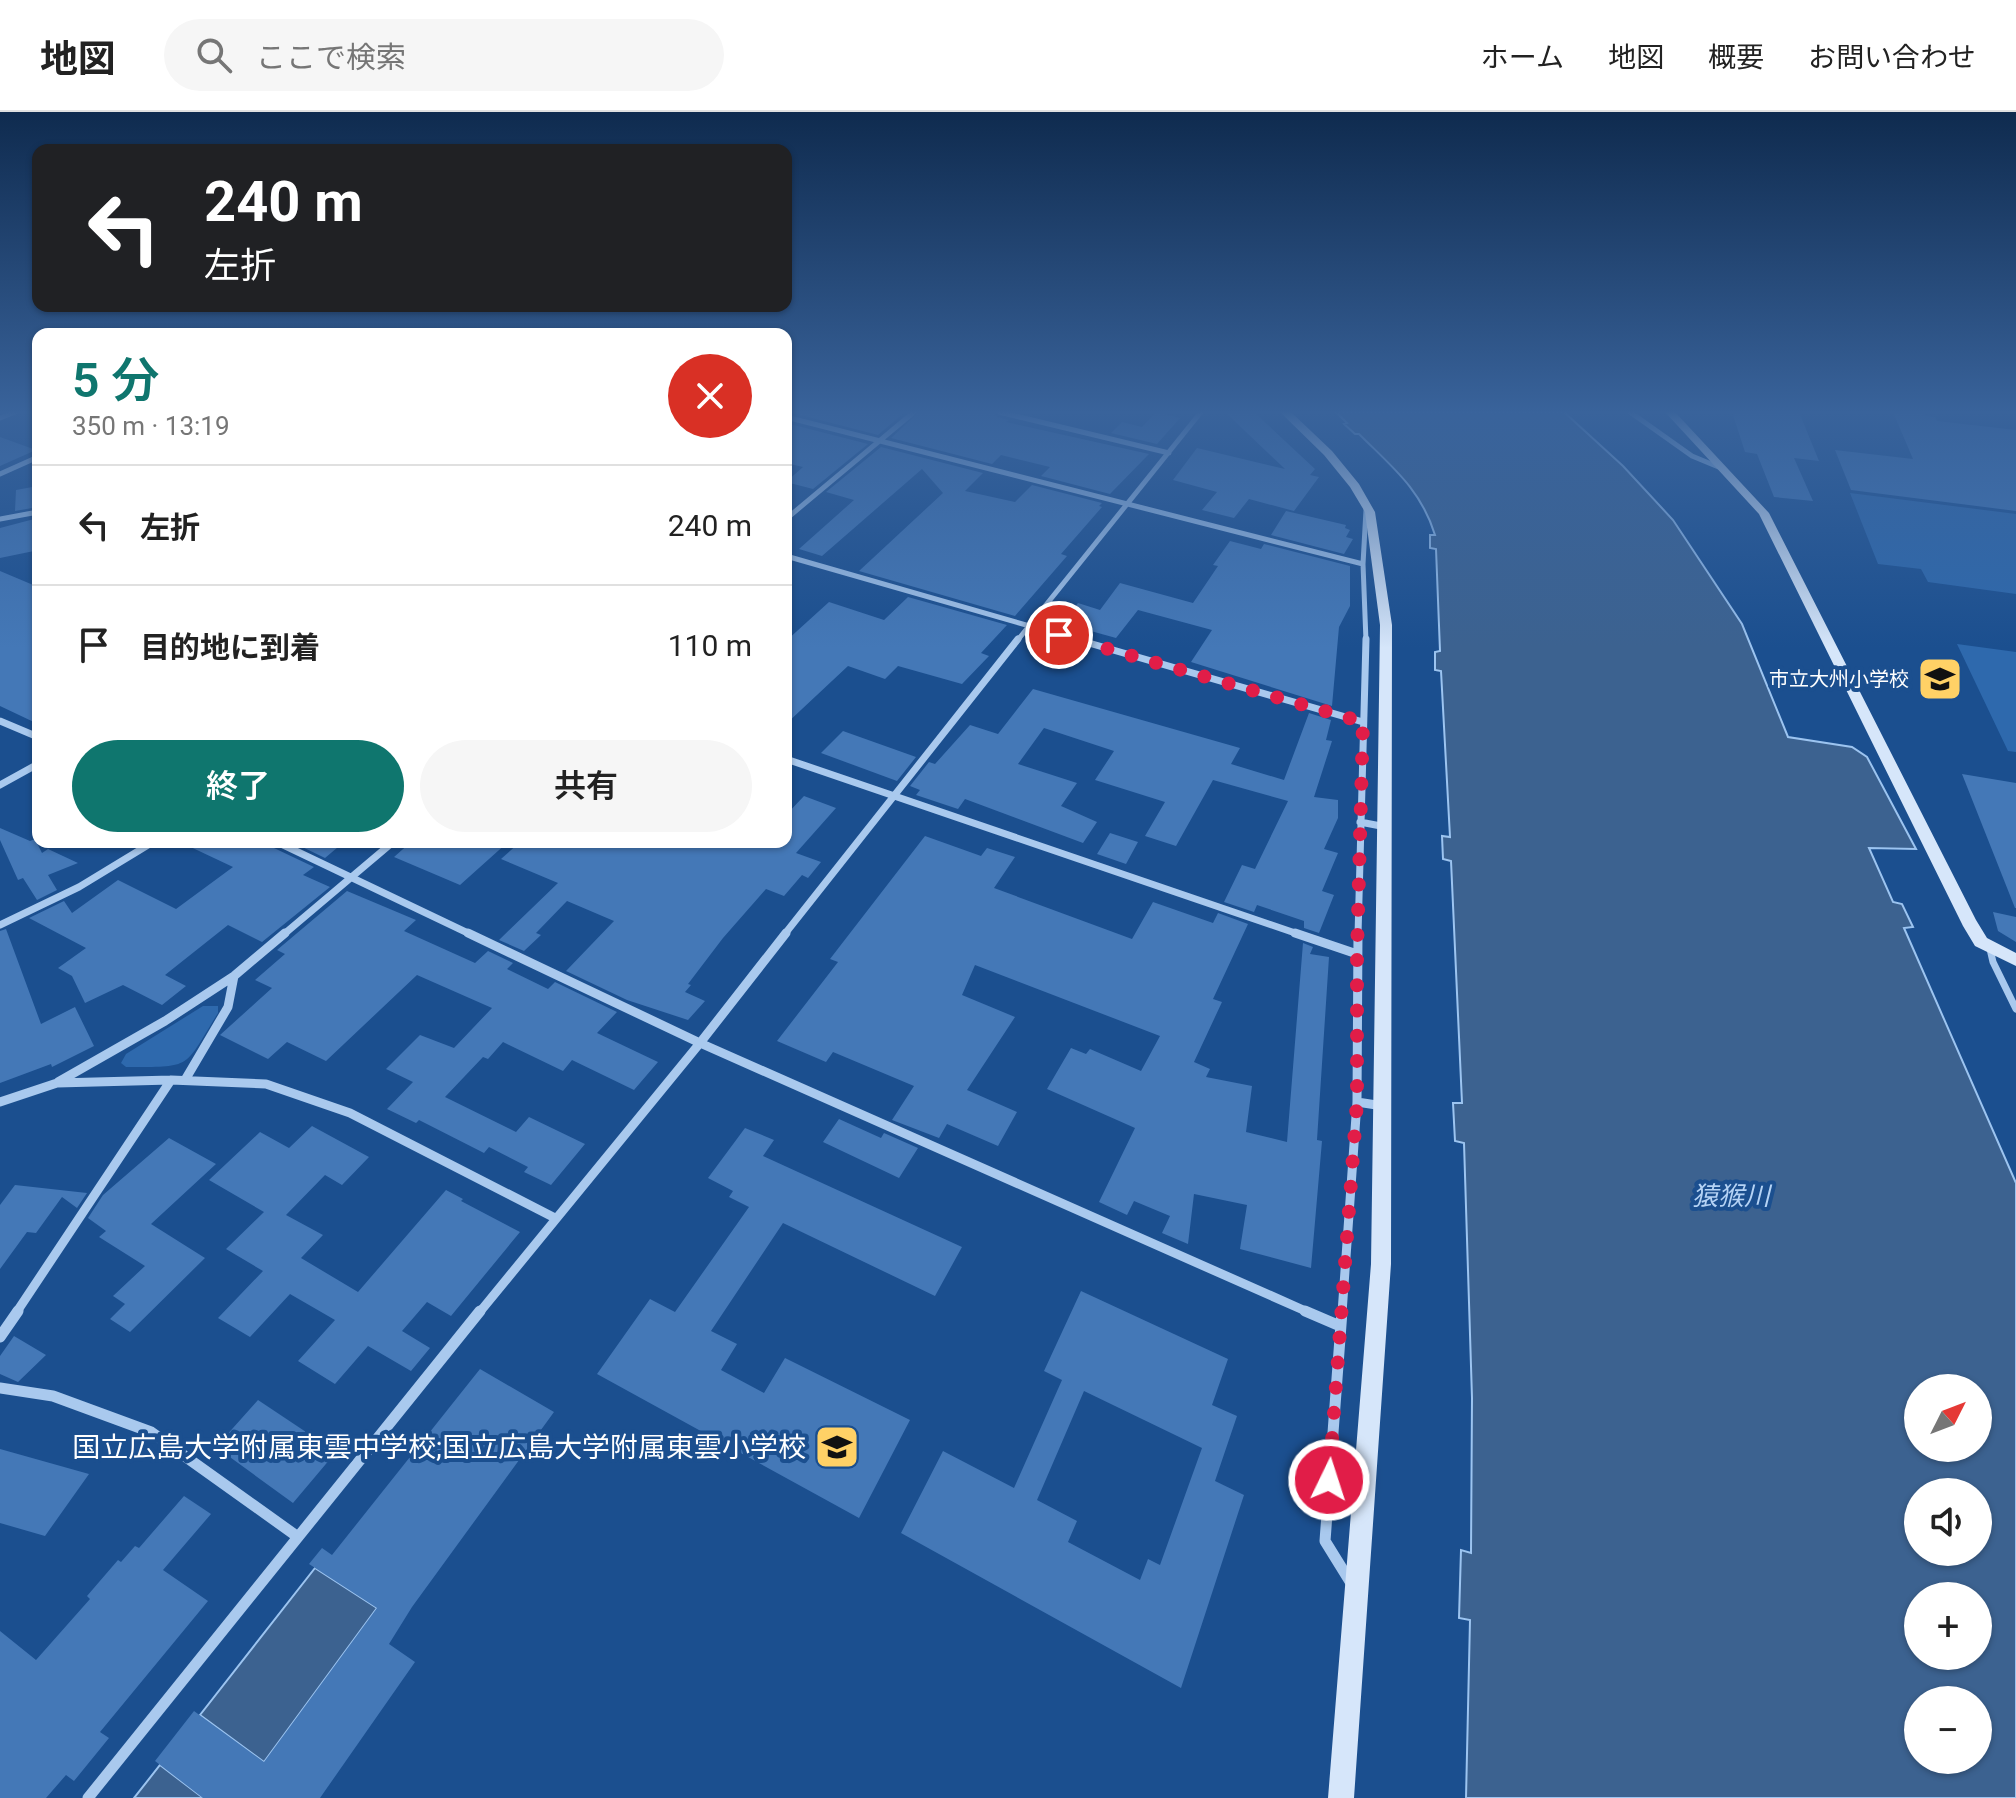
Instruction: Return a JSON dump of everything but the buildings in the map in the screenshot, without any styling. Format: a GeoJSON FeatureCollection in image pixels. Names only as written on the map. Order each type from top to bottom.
{"type":"FeatureCollection","features":[{"type":"Feature","properties":{"kind":"street"},"geometry":{"type":"LineString","coordinates":[[792,514],[820,491]]}},
{"type":"Feature","properties":{"kind":"street"},"geometry":{"type":"LineString","coordinates":[[1080,491],[1363,564]]}},
{"type":"Feature","properties":{"kind":"street"},"geometry":{"type":"LineString","coordinates":[[88,1798],[555,1218],[700,1043],[892,796],[1138,491]]}},
{"type":"Feature","properties":{"kind":"street"},"geometry":{"type":"LineString","coordinates":[[1341,1798],[1381,1264],[1386,625],[1370,512],[1358,491]]}},
{"type":"Feature","properties":{"kind":"street"},"geometry":{"type":"LineString","coordinates":[[1744,491],[1764,513],[1969,922],[1981,942],[2016,960]]}},
{"type":"Feature","properties":{"kind":"street"},"geometry":{"type":"LineString","coordinates":[[1357,1594],[1325,1541],[1357,1102],[1357,954],[1367,622],[1363,564],[1366,510],[1370,512]]}},
{"type":"Feature","properties":{"kind":"street"},"geometry":{"type":"LineString","coordinates":[[0,519],[32,513]]}},
{"type":"Feature","properties":{"kind":"street"},"geometry":{"type":"LineString","coordinates":[[792,558],[1363,722]]}},
{"type":"Feature","properties":{"kind":"street"},"geometry":{"type":"LineString","coordinates":[[1367,622],[1386,625]]}},
{"type":"Feature","properties":{"kind":"street"},"geometry":{"type":"LineString","coordinates":[[0,721],[32,734]]}},
{"type":"Feature","properties":{"kind":"street"},"geometry":{"type":"LineString","coordinates":[[792,761],[1357,954]]}},
{"type":"Feature","properties":{"kind":"street"},"geometry":{"type":"LineString","coordinates":[[0,785],[32,767]]}},
{"type":"Feature","properties":{"kind":"street"},"geometry":{"type":"LineString","coordinates":[[1360,822],[1386,827]]}},
{"type":"Feature","properties":{"kind":"street"},"geometry":{"type":"LineString","coordinates":[[0,925],[44,907],[144,848]]}},
{"type":"Feature","properties":{"kind":"street"},"geometry":{"type":"LineString","coordinates":[[291,848],[700,1043],[1340,1326]]}},
{"type":"Feature","properties":{"kind":"street"},"geometry":{"type":"LineString","coordinates":[[0,1102],[57,1083],[165,1021],[234,976],[386,848]]}},
{"type":"Feature","properties":{"kind":"street"},"geometry":{"type":"LineString","coordinates":[[185,1080],[228,1007],[234,976]]}},
{"type":"Feature","properties":{"kind":"street"},"geometry":{"type":"LineString","coordinates":[[0,1337],[171,1080]]}},
{"type":"Feature","properties":{"kind":"street"},"geometry":{"type":"LineString","coordinates":[[57,1083],[185,1080],[266,1084],[350,1113],[555,1218]]}},
{"type":"Feature","properties":{"kind":"street"},"geometry":{"type":"LineString","coordinates":[[1357,1102],[1383,1106]]}},
{"type":"Feature","properties":{"kind":"street"},"geometry":{"type":"LineString","coordinates":[[0,1388],[53,1396],[151,1432],[298,1537]]}},
{"type":"Feature","properties":{"kind":"lane"},"geometry":{"type":"LineString","coordinates":[[1990,949],[1993,962],[2016,1009]]}},
{"type":"Feature","properties":{"kind":"shaded area"},"geometry":{"type":"Polygon","coordinates":[[[1850,493],[2016,514],[2016,594],[1928,582],[1921,569],[1878,564],[1850,493]]]}},
{"type":"Feature","properties":{"kind":"shaded area"},"geometry":{"type":"Polygon","coordinates":[[[1957,644],[2016,652],[2016,752],[2008,751],[1957,644]]]}},
{"type":"Feature","properties":{"kind":"shaded area"},"geometry":{"type":"Polygon","coordinates":[[[203,1006],[218,1006],[218,1013],[184,1061],[176,1065],[148,1067],[126,1067],[121,1063],[126,1054],[203,1006]]]}},
{"type":"Feature","properties":{"kind":"water","name":"猿猴川"},"geometry":{"type":"Polygon","coordinates":[[[1413,491],[1646,491],[1673,520],[1742,624],[1788,737],[1852,747],[1867,757],[1916,849],[1869,848],[1893,902],[1902,904],[1913,927],[1904,928],[2016,1183],[2016,1798],[1466,1798],[1470,1620],[1459,1618],[1461,1550],[1471,1553],[1472,1398],[1464,1143],[1455,1141],[1453,1103],[1462,1103],[1451,861],[1443,859],[1442,836],[1450,837],[1441,671],[1435,670],[1435,652],[1440,651],[1436,549],[1430,548],[1430,535],[1435,535],[1413,491]]]}},
{"type":"Feature","properties":{"kind":"water"},"geometry":{"type":"Polygon","coordinates":[[[315,1568],[377,1608],[264,1762],[200,1715],[315,1568]]]}},
{"type":"Feature","properties":{"kind":"water"},"geometry":{"type":"Polygon","coordinates":[[[160,1765],[202,1797],[202,1798],[134,1798],[160,1765]]]}},
{"type":"Feature","properties":{"kind":"place","name":"市立大州小学校"},"geometry":{"type":"Point","coordinates":[1940,679]}},
{"type":"Feature","properties":{"kind":"place","name":"国立広島大学附属東雲中学校;国立広島大学附属東雲小学校"},"geometry":{"type":"Point","coordinates":[837,1447]}},
{"type":"Feature","properties":{"kind":"route"},"geometry":{"type":"LineString","coordinates":[[1059,635],[1363,722],[1357,1102],[1329,1480]]}}]}
